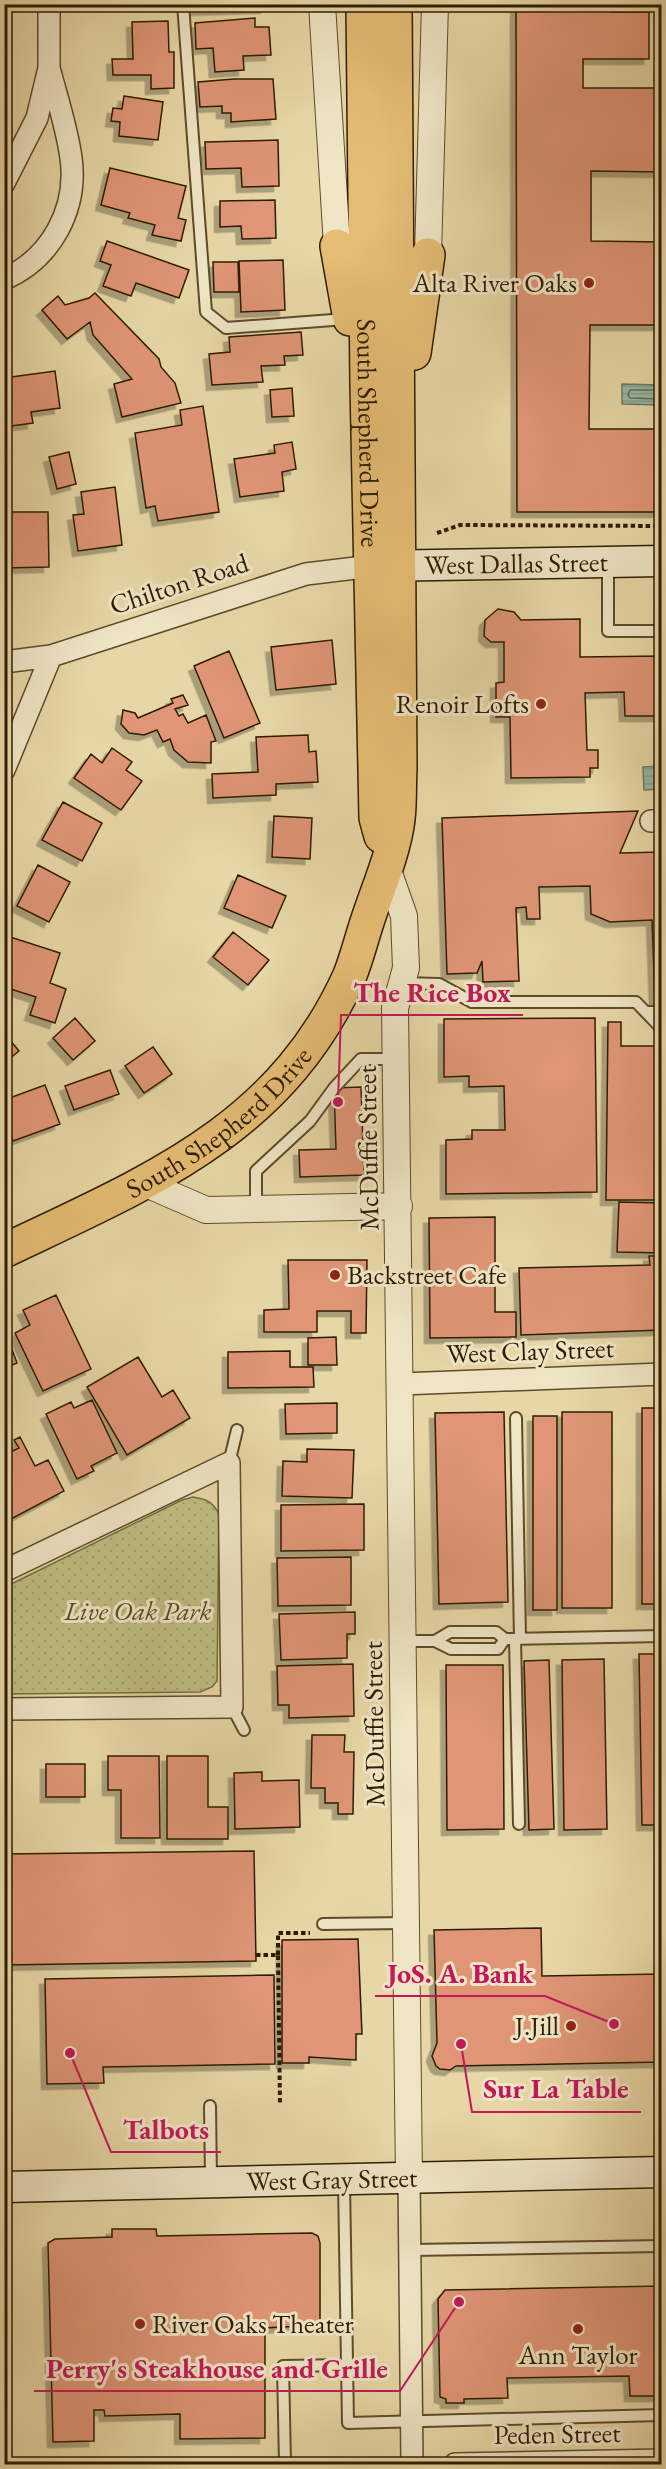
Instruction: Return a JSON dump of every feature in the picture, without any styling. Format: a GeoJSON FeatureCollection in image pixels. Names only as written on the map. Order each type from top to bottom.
{"type":"FeatureCollection","features":[{"type":"Feature","properties":{"kind":"main road","name":"South Shepherd Drive"},"geometry":{"type":"LineString","coordinates":[[363,4],[367,385],[385,565]]}},
{"type":"Feature","properties":{"kind":"main road","name":"South Shepherd Drive"},"geometry":{"type":"LineString","coordinates":[[4,1251],[144,1183],[202,1150],[253,1111],[298,1060],[329,1015],[350,974],[387,862],[376,818],[385,565],[398,456],[395,4]]}},
{"type":"Feature","properties":{"kind":"main road"},"geometry":{"type":"LineString","coordinates":[[337,246],[350,319],[367,385]]}},
{"type":"Feature","properties":{"kind":"main road"},"geometry":{"type":"LineString","coordinates":[[398,456],[428,255]]}},
{"type":"Feature","properties":{"kind":"main road","name":"West Dallas Street"},"geometry":{"type":"LineString","coordinates":[[385,565],[662,561]]}},
{"type":"Feature","properties":{"kind":"main road","name":"West Gray Street"},"geometry":{"type":"LineString","coordinates":[[4,2187],[662,2172]]}},
{"type":"Feature","properties":{"kind":"street"},"geometry":{"type":"LineString","coordinates":[[4,183],[37,118],[49,68],[49,4]]}},
{"type":"Feature","properties":{"kind":"street"},"geometry":{"type":"LineString","coordinates":[[322,4],[337,246]]}},
{"type":"Feature","properties":{"kind":"street"},"geometry":{"type":"LineString","coordinates":[[428,255],[435,4]]}},
{"type":"Feature","properties":{"kind":"street"},"geometry":{"type":"LineString","coordinates":[[4,279],[21,271],[42,254],[61,225],[71,194],[72,160],[49,68]]}},
{"type":"Feature","properties":{"kind":"street","name":"Chilton Road"},"geometry":{"type":"LineString","coordinates":[[4,662],[51,656],[306,574],[385,565]]}},
{"type":"Feature","properties":{"kind":"street"},"geometry":{"type":"LineString","coordinates":[[4,770],[51,656]]}},
{"type":"Feature","properties":{"kind":"street","name":"McDuffie Street"},"geometry":{"type":"LineString","coordinates":[[387,862],[404,916],[406,968],[395,1008],[412,2464]]}},
{"type":"Feature","properties":{"kind":"street"},"geometry":{"type":"LineString","coordinates":[[144,1183],[206,1210],[399,1206]]}},
{"type":"Feature","properties":{"kind":"street","name":"West Clay Street"},"geometry":{"type":"LineString","coordinates":[[401,1384],[662,1374]]}},
{"type":"Feature","properties":{"kind":"street"},"geometry":{"type":"LineString","coordinates":[[4,1570],[230,1462],[232,1707],[4,1709]]}},
{"type":"Feature","properties":{"kind":"street","name":"Peden Street"},"geometry":{"type":"LineString","coordinates":[[455,2464],[662,2460]]}},
{"type":"Feature","properties":{"kind":"lane"},"geometry":{"type":"LineString","coordinates":[[183,4],[206,312],[226,328],[350,319]]}},
{"type":"Feature","properties":{"kind":"lane"},"geometry":{"type":"LineString","coordinates":[[608,562],[608,631],[662,631]]}},
{"type":"Feature","properties":{"kind":"lane"},"geometry":{"type":"LineString","coordinates":[[402,983],[439,984],[472,1002],[636,1002],[662,1029]]}},
{"type":"Feature","properties":{"kind":"lane"},"geometry":{"type":"LineString","coordinates":[[646,1012],[662,1012]]}},
{"type":"Feature","properties":{"kind":"lane"},"geometry":{"type":"LineString","coordinates":[[256,1209],[256,1171],[310,1121],[334,1088],[361,1059],[396,1059]]}},
{"type":"Feature","properties":{"kind":"lane"},"geometry":{"type":"LineString","coordinates":[[516,1418],[513,1639],[519,1824]]}},
{"type":"Feature","properties":{"kind":"lane"},"geometry":{"type":"LineString","coordinates":[[230,1462],[237,1430]]}},
{"type":"Feature","properties":{"kind":"lane"},"geometry":{"type":"LineString","coordinates":[[435,1641],[450,1632],[496,1632],[513,1639],[662,1636]]}},
{"type":"Feature","properties":{"kind":"lane"},"geometry":{"type":"LineString","coordinates":[[403,1641],[435,1641],[451,1649],[498,1649],[513,1639]]}},
{"type":"Feature","properties":{"kind":"lane"},"geometry":{"type":"LineString","coordinates":[[232,1707],[244,1730]]}},
{"type":"Feature","properties":{"kind":"lane"},"geometry":{"type":"LineString","coordinates":[[323,1924],[406,1923]]}},
{"type":"Feature","properties":{"kind":"lane"},"geometry":{"type":"LineString","coordinates":[[210,2106],[211,2183]]}},
{"type":"Feature","properties":{"kind":"lane"},"geometry":{"type":"LineString","coordinates":[[344,2179],[348,2423],[662,2415]]}},
{"type":"Feature","properties":{"kind":"lane"},"geometry":{"type":"LineString","coordinates":[[410,2250],[662,2246]]}},
{"type":"Feature","properties":{"kind":"lane"},"geometry":{"type":"LineString","coordinates":[[285,2464],[283,2366],[347,2365]]}},
{"type":"Feature","properties":{"kind":"path"},"geometry":{"type":"LineString","coordinates":[[437,533],[460,525],[662,526]]}},
{"type":"Feature","properties":{"kind":"path"},"geometry":{"type":"LineString","coordinates":[[280,2105],[278,1933],[323,1933],[323,1924]]}},
{"type":"Feature","properties":{"kind":"path"},"geometry":{"type":"LineString","coordinates":[[256,1955],[278,1955]]}},
{"type":"Feature","properties":{"kind":"green space","name":"Live Oak Park"},"geometry":{"type":"Polygon","coordinates":[[[193,1497],[209,1502],[219,1514],[217,1681],[212,1687],[200,1692],[5,1694],[5,1587],[182,1500],[193,1497]]]}},
{"type":"Feature","properties":{"kind":"water"},"geometry":{"type":"Polygon","coordinates":[[[622,384],[661,385],[661,405],[622,404],[622,384]]]}},
{"type":"Feature","properties":{"kind":"water"},"geometry":{"type":"Polygon","coordinates":[[[661,766],[661,789],[644,790],[643,767],[661,766]]]}},
{"type":"Feature","properties":{"kind":"building"},"geometry":{"type":"Polygon","coordinates":[[[192,4],[266,4],[266,8],[192,10],[192,4]]]}},
{"type":"Feature","properties":{"kind":"building","name":"Alta River Oaks"},"geometry":{"type":"Polygon","coordinates":[[[556,4],[611,4],[611,12],[649,12],[649,59],[583,59],[583,88],[662,88],[662,172],[591,171],[591,241],[662,242],[662,325],[590,325],[589,429],[662,429],[662,512],[517,512],[516,8],[556,8],[556,4]]]}},
{"type":"Feature","properties":{"kind":"building"},"geometry":{"type":"Polygon","coordinates":[[[255,18],[255,27],[269,27],[271,55],[243,56],[244,70],[215,72],[213,48],[196,49],[195,23],[255,18]]]}},
{"type":"Feature","properties":{"kind":"building"},"geometry":{"type":"Polygon","coordinates":[[[168,21],[169,52],[174,52],[174,88],[151,89],[151,75],[113,75],[112,59],[133,59],[132,22],[168,21]]]}},
{"type":"Feature","properties":{"kind":"building"},"geometry":{"type":"Polygon","coordinates":[[[273,79],[276,119],[231,122],[231,113],[222,113],[222,106],[200,107],[198,82],[273,79]]]}},
{"type":"Feature","properties":{"kind":"building"},"geometry":{"type":"Polygon","coordinates":[[[124,96],[163,102],[158,140],[119,136],[120,122],[111,121],[113,108],[122,109],[124,96]]]}},
{"type":"Feature","properties":{"kind":"building"},"geometry":{"type":"Polygon","coordinates":[[[278,140],[279,186],[242,187],[241,168],[206,169],[205,142],[278,140]]]}},
{"type":"Feature","properties":{"kind":"building"},"geometry":{"type":"Polygon","coordinates":[[[110,168],[186,186],[178,218],[186,220],[181,241],[152,235],[155,225],[128,218],[130,213],[101,205],[110,168]]]}},
{"type":"Feature","properties":{"kind":"building"},"geometry":{"type":"Polygon","coordinates":[[[275,200],[276,238],[242,239],[241,226],[220,227],[220,201],[275,200]]]}},
{"type":"Feature","properties":{"kind":"building"},"geometry":{"type":"Polygon","coordinates":[[[107,241],[189,270],[179,298],[136,283],[131,296],[103,286],[111,265],[100,261],[107,241]]]}},
{"type":"Feature","properties":{"kind":"building"},"geometry":{"type":"Polygon","coordinates":[[[283,260],[285,310],[241,312],[239,261],[283,260]]]}},
{"type":"Feature","properties":{"kind":"building"},"geometry":{"type":"Polygon","coordinates":[[[213,262],[238,262],[239,292],[214,292],[213,262]]]}},
{"type":"Feature","properties":{"kind":"building"},"geometry":{"type":"Polygon","coordinates":[[[95,293],[159,359],[161,367],[175,383],[181,403],[122,417],[114,384],[132,379],[93,335],[90,322],[67,339],[42,310],[58,296],[65,305],[89,298],[95,293]]]}},
{"type":"Feature","properties":{"kind":"building"},"geometry":{"type":"Polygon","coordinates":[[[301,332],[303,355],[284,356],[285,365],[261,366],[263,382],[212,385],[209,354],[230,352],[229,337],[301,332]]]}},
{"type":"Feature","properties":{"kind":"building"},"geometry":{"type":"Polygon","coordinates":[[[55,371],[60,408],[31,412],[33,423],[4,427],[4,378],[55,371]]]}},
{"type":"Feature","properties":{"kind":"building"},"geometry":{"type":"Polygon","coordinates":[[[292,388],[294,416],[272,417],[270,390],[292,388]]]}},
{"type":"Feature","properties":{"kind":"building"},"geometry":{"type":"Polygon","coordinates":[[[203,406],[219,512],[158,521],[155,506],[146,508],[135,433],[182,425],[180,410],[203,406]]]}},
{"type":"Feature","properties":{"kind":"building"},"geometry":{"type":"Polygon","coordinates":[[[292,442],[296,469],[282,472],[284,491],[240,497],[234,459],[275,453],[274,445],[292,442]]]}},
{"type":"Feature","properties":{"kind":"building"},"geometry":{"type":"Polygon","coordinates":[[[69,452],[76,484],[57,489],[49,457],[69,452]]]}},
{"type":"Feature","properties":{"kind":"building"},"geometry":{"type":"Polygon","coordinates":[[[4,469],[9,469],[11,501],[4,501],[4,469]]]}},
{"type":"Feature","properties":{"kind":"building"},"geometry":{"type":"Polygon","coordinates":[[[115,487],[122,545],[78,551],[73,515],[84,514],[81,492],[115,487]]]}},
{"type":"Feature","properties":{"kind":"building"},"geometry":{"type":"Polygon","coordinates":[[[4,512],[48,512],[49,567],[4,568],[4,512]]]}},
{"type":"Feature","properties":{"kind":"building","name":"Renoir Lofts"},"geometry":{"type":"Polygon","coordinates":[[[498,609],[514,612],[521,620],[580,619],[580,657],[662,656],[662,716],[625,716],[624,692],[585,693],[587,750],[598,750],[598,768],[590,768],[590,777],[511,778],[510,717],[496,717],[496,683],[504,682],[504,642],[491,642],[484,636],[485,620],[498,609]]]}},
{"type":"Feature","properties":{"kind":"building"},"geometry":{"type":"Polygon","coordinates":[[[332,640],[336,684],[276,690],[271,647],[332,640]]]}},
{"type":"Feature","properties":{"kind":"building"},"geometry":{"type":"Polygon","coordinates":[[[229,651],[260,723],[224,738],[194,666],[229,651]]]}},
{"type":"Feature","properties":{"kind":"building"},"geometry":{"type":"Polygon","coordinates":[[[183,695],[188,705],[175,709],[179,716],[183,714],[188,723],[206,715],[216,741],[211,742],[211,763],[188,762],[174,750],[170,739],[163,742],[157,730],[144,735],[129,733],[121,724],[123,710],[135,713],[138,718],[173,703],[171,699],[183,695]]]}},
{"type":"Feature","properties":{"kind":"building"},"geometry":{"type":"Polygon","coordinates":[[[308,735],[309,752],[316,751],[318,782],[276,784],[276,795],[213,798],[212,774],[258,772],[256,737],[308,735]]]}},
{"type":"Feature","properties":{"kind":"building"},"geometry":{"type":"Polygon","coordinates":[[[112,748],[132,762],[126,770],[142,781],[121,810],[74,778],[91,754],[102,763],[112,748]]]}},
{"type":"Feature","properties":{"kind":"building"},"geometry":{"type":"Polygon","coordinates":[[[63,802],[102,823],[82,861],[42,840],[63,802]]]}},
{"type":"Feature","properties":{"kind":"building"},"geometry":{"type":"Polygon","coordinates":[[[638,811],[620,853],[662,852],[662,1001],[655,1001],[652,920],[610,922],[591,914],[590,886],[539,887],[540,919],[527,919],[526,907],[516,908],[519,981],[483,982],[482,961],[477,973],[447,974],[442,818],[638,811]]]}},
{"type":"Feature","properties":{"kind":"building"},"geometry":{"type":"Polygon","coordinates":[[[274,816],[312,818],[310,859],[272,857],[274,816]]]}},
{"type":"Feature","properties":{"kind":"building"},"geometry":{"type":"Polygon","coordinates":[[[38,865],[70,882],[49,922],[17,906],[38,865]]]}},
{"type":"Feature","properties":{"kind":"building"},"geometry":{"type":"Polygon","coordinates":[[[238,875],[286,896],[272,928],[224,908],[238,875]]]}},
{"type":"Feature","properties":{"kind":"building"},"geometry":{"type":"Polygon","coordinates":[[[233,932],[269,960],[248,985],[213,957],[233,932]]]}},
{"type":"Feature","properties":{"kind":"building"},"geometry":{"type":"Polygon","coordinates":[[[4,935],[60,953],[50,983],[66,989],[55,1023],[30,1015],[36,997],[4,987],[4,935]]]}},
{"type":"Feature","properties":{"kind":"building"},"geometry":{"type":"Polygon","coordinates":[[[75,1018],[95,1041],[73,1060],[53,1038],[75,1018]]]}},
{"type":"Feature","properties":{"kind":"building"},"geometry":{"type":"Polygon","coordinates":[[[595,1018],[597,1192],[446,1194],[446,1140],[472,1139],[472,1130],[505,1130],[504,1086],[469,1087],[469,1076],[444,1077],[444,1019],[595,1018]]]}},
{"type":"Feature","properties":{"kind":"building"},"geometry":{"type":"Polygon","coordinates":[[[608,1022],[621,1022],[621,1046],[660,1046],[659,1200],[606,1200],[608,1022]]]}},
{"type":"Feature","properties":{"kind":"building"},"geometry":{"type":"Polygon","coordinates":[[[4,1033],[19,1051],[4,1063],[4,1033]]]}},
{"type":"Feature","properties":{"kind":"building"},"geometry":{"type":"Polygon","coordinates":[[[153,1047],[172,1074],[144,1093],[125,1066],[153,1047]]]}},
{"type":"Feature","properties":{"kind":"building"},"geometry":{"type":"Polygon","coordinates":[[[110,1070],[119,1094],[74,1110],[65,1086],[110,1070]]]}},
{"type":"Feature","properties":{"kind":"building"},"geometry":{"type":"Polygon","coordinates":[[[45,1085],[60,1124],[13,1141],[4,1116],[4,1100],[45,1085]]]}},
{"type":"Feature","properties":{"kind":"building"},"geometry":{"type":"Polygon","coordinates":[[[361,1087],[364,1175],[300,1177],[299,1150],[336,1149],[334,1088],[361,1087]]]}},
{"type":"Feature","properties":{"kind":"building"},"geometry":{"type":"Polygon","coordinates":[[[619,1202],[662,1203],[662,1253],[617,1252],[619,1202]]]}},
{"type":"Feature","properties":{"kind":"building"},"geometry":{"type":"Polygon","coordinates":[[[495,1217],[495,1312],[516,1312],[516,1337],[430,1338],[429,1218],[495,1217]]]}},
{"type":"Feature","properties":{"kind":"building"},"geometry":{"type":"Polygon","coordinates":[[[649,1256],[662,1256],[662,1330],[521,1335],[519,1268],[650,1265],[649,1256]]]}},
{"type":"Feature","properties":{"kind":"building"},"geometry":{"type":"Polygon","coordinates":[[[288,1260],[367,1260],[366,1333],[351,1333],[351,1311],[317,1311],[317,1332],[264,1332],[264,1310],[289,1309],[288,1260]]]}},
{"type":"Feature","properties":{"kind":"building"},"geometry":{"type":"Polygon","coordinates":[[[56,1295],[91,1369],[43,1391],[15,1333],[30,1325],[23,1310],[56,1295]]]}},
{"type":"Feature","properties":{"kind":"building"},"geometry":{"type":"Polygon","coordinates":[[[6,1333],[17,1363],[4,1368],[4,1334],[6,1333]]]}},
{"type":"Feature","properties":{"kind":"building"},"geometry":{"type":"Polygon","coordinates":[[[336,1337],[337,1365],[308,1365],[308,1338],[336,1337]]]}},
{"type":"Feature","properties":{"kind":"building"},"geometry":{"type":"Polygon","coordinates":[[[290,1351],[290,1367],[313,1367],[314,1387],[228,1388],[228,1352],[290,1351]]]}},
{"type":"Feature","properties":{"kind":"building"},"geometry":{"type":"Polygon","coordinates":[[[138,1357],[162,1397],[173,1390],[190,1418],[127,1455],[87,1387],[138,1357]]]}},
{"type":"Feature","properties":{"kind":"building"},"geometry":{"type":"Polygon","coordinates":[[[92,1400],[117,1453],[91,1466],[94,1471],[77,1479],[46,1414],[71,1402],[74,1408],[92,1400]]]}},
{"type":"Feature","properties":{"kind":"building"},"geometry":{"type":"Polygon","coordinates":[[[337,1403],[337,1433],[286,1434],[285,1404],[337,1403]]]}},
{"type":"Feature","properties":{"kind":"building"},"geometry":{"type":"Polygon","coordinates":[[[642,1408],[662,1408],[662,1604],[642,1604],[642,1408]]]}},
{"type":"Feature","properties":{"kind":"building"},"geometry":{"type":"Polygon","coordinates":[[[504,1412],[508,1602],[439,1604],[435,1413],[504,1412]]]}},
{"type":"Feature","properties":{"kind":"building"},"geometry":{"type":"Polygon","coordinates":[[[562,1412],[612,1412],[612,1608],[562,1608],[562,1412]]]}},
{"type":"Feature","properties":{"kind":"building"},"geometry":{"type":"Polygon","coordinates":[[[533,1416],[557,1416],[557,1610],[533,1610],[533,1416]]]}},
{"type":"Feature","properties":{"kind":"building"},"geometry":{"type":"Polygon","coordinates":[[[20,1437],[35,1466],[48,1460],[64,1491],[11,1519],[4,1506],[4,1455],[19,1448],[14,1440],[20,1437]]]}},
{"type":"Feature","properties":{"kind":"building"},"geometry":{"type":"Polygon","coordinates":[[[307,1449],[354,1450],[352,1498],[282,1496],[283,1461],[307,1462],[307,1449]]]}},
{"type":"Feature","properties":{"kind":"building"},"geometry":{"type":"Polygon","coordinates":[[[364,1504],[364,1550],[281,1551],[281,1505],[364,1504]]]}},
{"type":"Feature","properties":{"kind":"building"},"geometry":{"type":"Polygon","coordinates":[[[351,1557],[351,1605],[278,1606],[277,1558],[351,1557]]]}},
{"type":"Feature","properties":{"kind":"building"},"geometry":{"type":"Polygon","coordinates":[[[355,1612],[355,1634],[347,1634],[347,1658],[281,1660],[279,1614],[355,1612]]]}},
{"type":"Feature","properties":{"kind":"building"},"geometry":{"type":"Polygon","coordinates":[[[639,1654],[662,1654],[662,1825],[642,1825],[639,1654]]]}},
{"type":"Feature","properties":{"kind":"building"},"geometry":{"type":"Polygon","coordinates":[[[604,1659],[607,1829],[564,1830],[562,1660],[604,1659]]]}},
{"type":"Feature","properties":{"kind":"building"},"geometry":{"type":"Polygon","coordinates":[[[549,1660],[554,1829],[529,1830],[524,1661],[549,1660]]]}},
{"type":"Feature","properties":{"kind":"building"},"geometry":{"type":"Polygon","coordinates":[[[353,1664],[354,1716],[289,1718],[289,1705],[278,1705],[277,1666],[353,1664]]]}},
{"type":"Feature","properties":{"kind":"building"},"geometry":{"type":"Polygon","coordinates":[[[446,1665],[503,1665],[504,1829],[447,1830],[446,1665]]]}},
{"type":"Feature","properties":{"kind":"building"},"geometry":{"type":"Polygon","coordinates":[[[312,1735],[345,1735],[344,1752],[354,1752],[353,1814],[338,1814],[338,1803],[325,1803],[325,1788],[311,1788],[312,1735]]]}},
{"type":"Feature","properties":{"kind":"building"},"geometry":{"type":"Polygon","coordinates":[[[108,1756],[159,1756],[160,1838],[121,1838],[121,1790],[108,1790],[108,1756]]]}},
{"type":"Feature","properties":{"kind":"building"},"geometry":{"type":"Polygon","coordinates":[[[167,1756],[208,1756],[208,1807],[228,1807],[228,1839],[167,1839],[167,1756]]]}},
{"type":"Feature","properties":{"kind":"building"},"geometry":{"type":"Polygon","coordinates":[[[46,1764],[85,1764],[85,1797],[46,1797],[46,1764]]]}},
{"type":"Feature","properties":{"kind":"building"},"geometry":{"type":"Polygon","coordinates":[[[262,1772],[262,1781],[299,1780],[300,1827],[235,1829],[234,1773],[262,1772]]]}},
{"type":"Feature","properties":{"kind":"building"},"geometry":{"type":"Polygon","coordinates":[[[254,1851],[256,1961],[4,1965],[4,1854],[254,1851]]]}},
{"type":"Feature","properties":{"kind":"building"},"geometry":{"type":"Polygon","coordinates":[[[541,1928],[542,1976],[662,1974],[662,2062],[456,2066],[450,2070],[436,2066],[432,2056],[437,2043],[434,1930],[541,1928]]]}},
{"type":"Feature","properties":{"kind":"building"},"geometry":{"type":"Polygon","coordinates":[[[358,1939],[362,2034],[356,2034],[356,2060],[309,2057],[309,2063],[282,2063],[282,1940],[358,1939]]]}},
{"type":"Feature","properties":{"kind":"building"},"geometry":{"type":"Polygon","coordinates":[[[274,1975],[275,2064],[103,2067],[104,2083],[47,2084],[45,1979],[274,1975]]]}},
{"type":"Feature","properties":{"kind":"building"},"geometry":{"type":"Polygon","coordinates":[[[112,2229],[156,2229],[157,2236],[312,2233],[318,2236],[320,2243],[320,2325],[265,2328],[265,2438],[180,2439],[180,2414],[105,2416],[104,2410],[94,2410],[94,2441],[53,2442],[48,2243],[55,2239],[112,2237],[112,2229]]]}},
{"type":"Feature","properties":{"kind":"building"},"geometry":{"type":"Polygon","coordinates":[[[662,2286],[662,2396],[630,2396],[629,2376],[507,2378],[508,2398],[464,2399],[464,2403],[446,2403],[446,2399],[440,2397],[438,2299],[445,2290],[662,2286]]]}},
{"type":"Feature","properties":{"kind":"place","name":"Alta River Oaks"},"geometry":{"type":"Point","coordinates":[589,283]}},
{"type":"Feature","properties":{"kind":"place","name":"Renoir Lofts"},"geometry":{"type":"Point","coordinates":[541,704]}},
{"type":"Feature","properties":{"kind":"place","name":"The Rice Box"},"geometry":{"type":"Point","coordinates":[338,1102]}},
{"type":"Feature","properties":{"kind":"place","name":"Backstreet Cafe"},"geometry":{"type":"Point","coordinates":[335,1275]}},
{"type":"Feature","properties":{"kind":"place","name":"JoS. A. Bank"},"geometry":{"type":"Point","coordinates":[614,2024]}},
{"type":"Feature","properties":{"kind":"place","name":"J.Jill"},"geometry":{"type":"Point","coordinates":[571,2026]}},
{"type":"Feature","properties":{"kind":"place","name":"Sur La Table"},"geometry":{"type":"Point","coordinates":[461,2044]}},
{"type":"Feature","properties":{"kind":"place","name":"Talbots"},"geometry":{"type":"Point","coordinates":[70,2053]}},
{"type":"Feature","properties":{"kind":"place","name":"Perry's Steakhouse and Grille"},"geometry":{"type":"Point","coordinates":[459,2302]}},
{"type":"Feature","properties":{"kind":"place","name":"River Oaks Theater"},"geometry":{"type":"Point","coordinates":[140,2324]}},
{"type":"Feature","properties":{"kind":"place","name":"Ann Taylor"},"geometry":{"type":"Point","coordinates":[578,2329]}}]}
